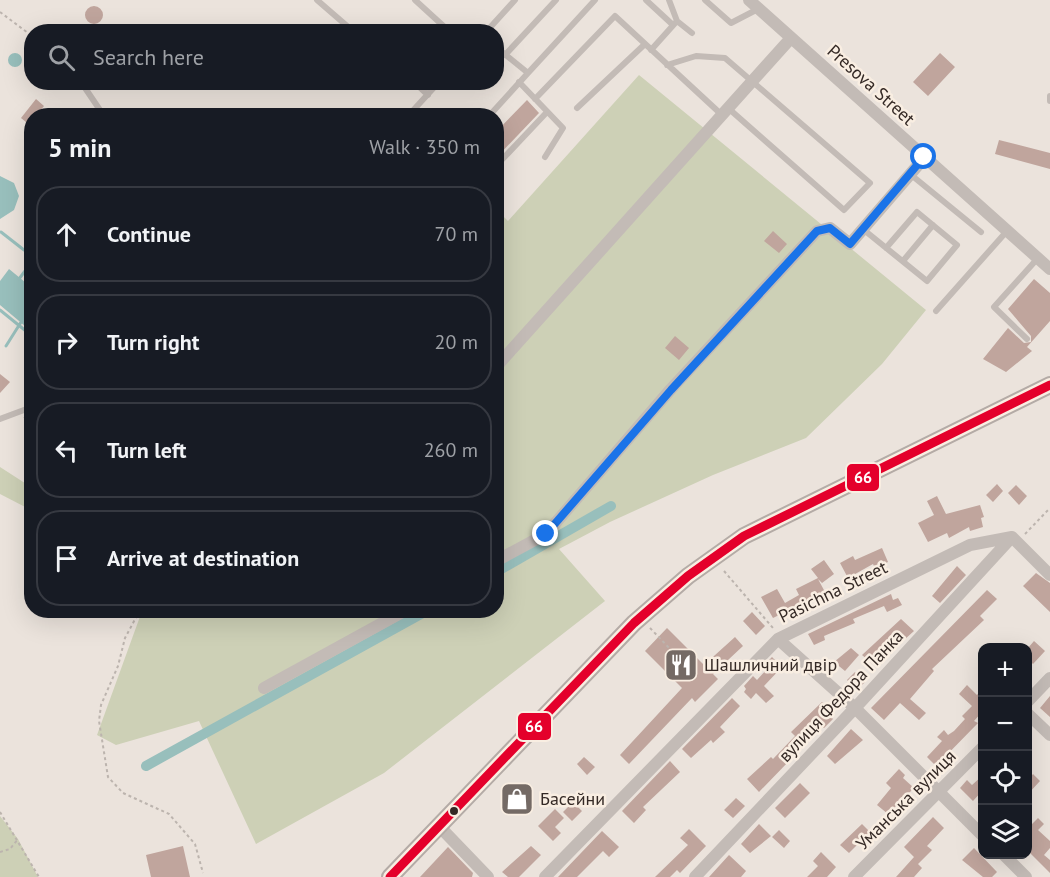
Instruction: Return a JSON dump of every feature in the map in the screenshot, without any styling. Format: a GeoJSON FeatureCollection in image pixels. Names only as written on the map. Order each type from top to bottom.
{"type":"FeatureCollection","features":[{"type":"Feature","properties":{"kind":"main road"},"geometry":{"type":"LineString","coordinates":[[390,877],[634,623],[688,576],[744,536],[1050,385]]}},
{"type":"Feature","properties":{"kind":"street","name":"Presova Street"},"geometry":{"type":"LineString","coordinates":[[749,0],[1050,269]]}},
{"type":"Feature","properties":{"kind":"street"},"geometry":{"type":"LineString","coordinates":[[504,358],[791,38]]}},
{"type":"Feature","properties":{"kind":"street"},"geometry":{"type":"LineString","coordinates":[[504,557],[546,534],[671,390],[817,231],[830,228],[850,244],[924,157]]}},
{"type":"Feature","properties":{"kind":"street"},"geometry":{"type":"LineString","coordinates":[[1014,540],[1050,574]]}},
{"type":"Feature","properties":{"kind":"street","name":"Pasichna Street"},"geometry":{"type":"LineString","coordinates":[[545,877],[778,639],[970,546],[1014,540]]}},
{"type":"Feature","properties":{"kind":"street","name":"вулиця Федора Панка"},"geometry":{"type":"LineString","coordinates":[[695,877],[1014,540]]}},
{"type":"Feature","properties":{"kind":"street"},"geometry":{"type":"LineString","coordinates":[[264,688],[391,618]]}},
{"type":"Feature","properties":{"kind":"street"},"geometry":{"type":"LineString","coordinates":[[778,639],[855,708],[978,831]]}},
{"type":"Feature","properties":{"kind":"street"},"geometry":{"type":"LineString","coordinates":[[1032,697],[1050,678]]}},
{"type":"Feature","properties":{"kind":"street"},"geometry":{"type":"LineString","coordinates":[[1032,718],[1050,735]]}},
{"type":"Feature","properties":{"kind":"street","name":"Уманська вулиця"},"geometry":{"type":"LineString","coordinates":[[854,877],[979,751]]}},
{"type":"Feature","properties":{"kind":"street"},"geometry":{"type":"LineString","coordinates":[[439,826],[488,877]]}},
{"type":"Feature","properties":{"kind":"street"},"geometry":{"type":"LineString","coordinates":[[1007,859],[1026,877]]}},
{"type":"Feature","properties":{"kind":"lane"},"geometry":{"type":"LineString","coordinates":[[317,0],[345,24]]}},
{"type":"Feature","properties":{"kind":"lane"},"geometry":{"type":"LineString","coordinates":[[415,0],[441,24]]}},
{"type":"Feature","properties":{"kind":"lane"},"geometry":{"type":"LineString","coordinates":[[493,24],[515,0]]}},
{"type":"Feature","properties":{"kind":"lane"},"geometry":{"type":"LineString","coordinates":[[528,74],[506,55],[556,0]]}},
{"type":"Feature","properties":{"kind":"lane"},"geometry":{"type":"LineString","coordinates":[[496,108],[595,0]]}},
{"type":"Feature","properties":{"kind":"lane"},"geometry":{"type":"LineString","coordinates":[[646,0],[675,23],[693,33]]}},
{"type":"Feature","properties":{"kind":"lane"},"geometry":{"type":"LineString","coordinates":[[669,0],[675,23]]}},
{"type":"Feature","properties":{"kind":"lane"},"geometry":{"type":"LineString","coordinates":[[705,0],[731,23],[759,9]]}},
{"type":"Feature","properties":{"kind":"lane"},"geometry":{"type":"LineString","coordinates":[[535,99],[615,16],[667,65],[844,210],[870,183],[725,58],[696,56],[667,65]]}},
{"type":"Feature","properties":{"kind":"lane"},"geometry":{"type":"LineString","coordinates":[[651,50],[675,23]]}},
{"type":"Feature","properties":{"kind":"lane"},"geometry":{"type":"LineString","coordinates":[[577,108],[645,44]]}},
{"type":"Feature","properties":{"kind":"lane"},"geometry":{"type":"LineString","coordinates":[[519,82],[563,128],[544,157]]}},
{"type":"Feature","properties":{"kind":"lane"},"geometry":{"type":"LineString","coordinates":[[86,90],[99,108]]}},
{"type":"Feature","properties":{"kind":"lane"},"geometry":{"type":"LineString","coordinates":[[423,90],[428,94]]}},
{"type":"Feature","properties":{"kind":"lane"},"geometry":{"type":"LineString","coordinates":[[415,108],[432,90]]}},
{"type":"Feature","properties":{"kind":"lane"},"geometry":{"type":"LineString","coordinates":[[1050,96],[1050,101]]}},
{"type":"Feature","properties":{"kind":"lane"},"geometry":{"type":"LineString","coordinates":[[504,158],[548,112]]}},
{"type":"Feature","properties":{"kind":"lane"},"geometry":{"type":"LineString","coordinates":[[910,174],[981,232]]}},
{"type":"Feature","properties":{"kind":"lane"},"geometry":{"type":"LineString","coordinates":[[864,230],[886,248],[903,261],[927,281],[957,244],[917,212],[886,248]]}},
{"type":"Feature","properties":{"kind":"lane"},"geometry":{"type":"LineString","coordinates":[[903,261],[933,225]]}},
{"type":"Feature","properties":{"kind":"lane"},"geometry":{"type":"LineString","coordinates":[[936,311],[1007,231]]}},
{"type":"Feature","properties":{"kind":"lane"},"geometry":{"type":"LineString","coordinates":[[1027,339],[994,307],[1038,258]]}},
{"type":"Feature","properties":{"kind":"lane"},"geometry":{"type":"LineString","coordinates":[[0,419],[24,409]]}},
{"type":"Feature","properties":{"kind":"lane"},"geometry":{"type":"LineString","coordinates":[[405,877],[409,858]]}},
{"type":"Feature","properties":{"kind":"path"},"geometry":{"type":"LineString","coordinates":[[0,12],[24,30]]}},
{"type":"Feature","properties":{"kind":"path"},"geometry":{"type":"LineString","coordinates":[[1014,540],[1050,508]]}},
{"type":"Feature","properties":{"kind":"path"},"geometry":{"type":"LineString","coordinates":[[724,571],[774,630],[778,639]]}},
{"type":"Feature","properties":{"kind":"path"},"geometry":{"type":"LineString","coordinates":[[136,618],[125,638],[118,666],[101,705],[99,721],[108,777],[123,793],[169,814],[195,844],[204,877]]}},
{"type":"Feature","properties":{"kind":"path"},"geometry":{"type":"LineString","coordinates":[[650,628],[696,676]]}},
{"type":"Feature","properties":{"kind":"path"},"geometry":{"type":"LineString","coordinates":[[0,812],[39,877]]}},
{"type":"Feature","properties":{"kind":"path"},"geometry":{"type":"LineString","coordinates":[[0,852],[10,849],[18,839]]}},
{"type":"Feature","properties":{"kind":"green space"},"geometry":{"type":"Polygon","coordinates":[[[639,75],[926,310],[882,364],[806,438],[713,475],[610,522],[559,549],[605,601],[384,773],[256,844],[199,721],[116,745],[97,735],[139,618],[504,618],[504,217],[508,221],[639,75]]]}},
{"type":"Feature","properties":{"kind":"green space"},"geometry":{"type":"Polygon","coordinates":[[[0,467],[24,482],[24,506],[0,494],[0,467]]]}},
{"type":"Feature","properties":{"kind":"green space"},"geometry":{"type":"Polygon","coordinates":[[[0,816],[18,839],[38,877],[0,877],[0,816]]]}},
{"type":"Feature","properties":{"kind":"water"},"geometry":{"type":"Polygon","coordinates":[[[15,53],[20,55],[22,60],[20,65],[15,67],[10,65],[8,60],[10,55],[15,53]]]}},
{"type":"Feature","properties":{"kind":"water"},"geometry":{"type":"Polygon","coordinates":[[[0,176],[14,183],[19,196],[14,210],[0,219],[0,176]]]}},
{"type":"Feature","properties":{"kind":"water"},"geometry":{"type":"Polygon","coordinates":[[[9,269],[24,281],[24,325],[0,305],[0,281],[9,269]]]}},
{"type":"Feature","properties":{"kind":"building"},"geometry":{"type":"Polygon","coordinates":[[[94,6],[100,9],[103,15],[100,21],[94,24],[88,21],[85,15],[88,9],[94,6]]]}},
{"type":"Feature","properties":{"kind":"building"},"geometry":{"type":"Polygon","coordinates":[[[940,53],[955,67],[928,96],[913,82],[940,53]]]}},
{"type":"Feature","properties":{"kind":"building"},"geometry":{"type":"Polygon","coordinates":[[[36,99],[44,106],[42,108],[29,108],[36,99]]]}},
{"type":"Feature","properties":{"kind":"building"},"geometry":{"type":"Polygon","coordinates":[[[527,100],[539,113],[504,150],[504,124],[527,100]]]}},
{"type":"Feature","properties":{"kind":"building"},"geometry":{"type":"Polygon","coordinates":[[[999,140],[1050,153],[1050,169],[995,154],[999,140]]]}},
{"type":"Feature","properties":{"kind":"building"},"geometry":{"type":"Polygon","coordinates":[[[773,231],[787,244],[779,253],[764,241],[773,231]]]}},
{"type":"Feature","properties":{"kind":"building"},"geometry":{"type":"Polygon","coordinates":[[[1034,279],[1050,293],[1050,321],[1027,347],[1032,351],[1006,372],[983,359],[1008,328],[1024,343],[1031,342],[1031,336],[1008,309],[1034,279]]]}},
{"type":"Feature","properties":{"kind":"building"},"geometry":{"type":"Polygon","coordinates":[[[675,336],[689,348],[679,360],[665,348],[675,336]]]}},
{"type":"Feature","properties":{"kind":"building"},"geometry":{"type":"Polygon","coordinates":[[[0,374],[10,382],[0,393],[0,374]]]}},
{"type":"Feature","properties":{"kind":"building"},"geometry":{"type":"Polygon","coordinates":[[[997,484],[1003,491],[993,502],[986,495],[997,484]]]}},
{"type":"Feature","properties":{"kind":"building"},"geometry":{"type":"Polygon","coordinates":[[[1016,485],[1027,496],[1019,505],[1008,493],[1016,485]]]}},
{"type":"Feature","properties":{"kind":"building"},"geometry":{"type":"Polygon","coordinates":[[[937,496],[946,514],[980,505],[984,517],[981,518],[983,527],[970,531],[969,527],[949,538],[947,533],[928,542],[918,523],[934,515],[927,501],[937,496]]]}},
{"type":"Feature","properties":{"kind":"building"},"geometry":{"type":"Polygon","coordinates":[[[882,548],[888,562],[875,568],[873,564],[848,578],[840,563],[853,556],[855,560],[882,548]]]}},
{"type":"Feature","properties":{"kind":"building"},"geometry":{"type":"Polygon","coordinates":[[[824,560],[834,574],[822,583],[818,579],[825,592],[773,618],[761,597],[777,589],[785,603],[799,595],[796,589],[818,578],[811,569],[824,560]]]}},
{"type":"Feature","properties":{"kind":"building"},"geometry":{"type":"Polygon","coordinates":[[[957,566],[966,575],[940,603],[932,596],[957,566]]]}},
{"type":"Feature","properties":{"kind":"building"},"geometry":{"type":"Polygon","coordinates":[[[1036,573],[1050,583],[1050,612],[1023,586],[1036,573]]]}},
{"type":"Feature","properties":{"kind":"building"},"geometry":{"type":"Polygon","coordinates":[[[987,590],[997,599],[980,616],[984,620],[932,669],[934,671],[910,699],[926,713],[919,720],[900,703],[884,720],[871,708],[987,590]]]}},
{"type":"Feature","properties":{"kind":"building"},"geometry":{"type":"Polygon","coordinates":[[[891,594],[893,600],[898,598],[902,605],[887,612],[884,606],[853,619],[855,623],[824,636],[825,640],[814,645],[808,634],[891,594]]]}},
{"type":"Feature","properties":{"kind":"building"},"geometry":{"type":"Polygon","coordinates":[[[752,612],[765,626],[756,635],[743,621],[752,612]]]}},
{"type":"Feature","properties":{"kind":"building"},"geometry":{"type":"Polygon","coordinates":[[[901,619],[914,631],[875,666],[862,655],[901,619]]]}},
{"type":"Feature","properties":{"kind":"building"},"geometry":{"type":"Polygon","coordinates":[[[667,628],[704,665],[735,637],[743,646],[713,674],[718,679],[695,702],[692,698],[629,764],[620,755],[682,688],[645,651],[667,628]]]}},
{"type":"Feature","properties":{"kind":"building"},"geometry":{"type":"Polygon","coordinates":[[[1034,641],[1045,651],[1033,664],[1032,663],[1034,641]]]}},
{"type":"Feature","properties":{"kind":"building"},"geometry":{"type":"Polygon","coordinates":[[[851,648],[859,655],[845,671],[834,662],[851,648]]]}},
{"type":"Feature","properties":{"kind":"building"},"geometry":{"type":"Polygon","coordinates":[[[772,657],[782,667],[764,686],[774,696],[766,703],[756,693],[751,699],[744,692],[746,689],[744,686],[753,676],[757,680],[768,668],[765,664],[772,657]]]}},
{"type":"Feature","properties":{"kind":"building"},"geometry":{"type":"Polygon","coordinates":[[[855,672],[865,682],[857,690],[847,680],[855,672]]]}},
{"type":"Feature","properties":{"kind":"building"},"geometry":{"type":"Polygon","coordinates":[[[967,685],[978,694],[978,716],[974,721],[978,723],[936,766],[927,757],[942,741],[937,737],[944,730],[948,735],[954,731],[965,719],[962,716],[972,706],[959,694],[967,685]]]}},
{"type":"Feature","properties":{"kind":"building"},"geometry":{"type":"Polygon","coordinates":[[[1050,696],[1050,717],[1040,708],[1050,696]]]}},
{"type":"Feature","properties":{"kind":"building"},"geometry":{"type":"Polygon","coordinates":[[[732,698],[740,706],[720,727],[725,732],[713,743],[711,740],[691,758],[682,749],[732,698]]]}},
{"type":"Feature","properties":{"kind":"building"},"geometry":{"type":"Polygon","coordinates":[[[822,702],[833,711],[829,715],[833,719],[824,728],[822,727],[759,792],[747,779],[771,757],[773,759],[795,736],[791,732],[822,702]]]}},
{"type":"Feature","properties":{"kind":"building"},"geometry":{"type":"Polygon","coordinates":[[[851,729],[863,740],[835,764],[827,756],[851,729]]]}},
{"type":"Feature","properties":{"kind":"building"},"geometry":{"type":"Polygon","coordinates":[[[584,757],[595,767],[587,775],[577,764],[584,757]]]}},
{"type":"Feature","properties":{"kind":"building"},"geometry":{"type":"Polygon","coordinates":[[[670,761],[680,772],[643,807],[646,810],[634,823],[622,811],[670,761]]]}},
{"type":"Feature","properties":{"kind":"building"},"geometry":{"type":"Polygon","coordinates":[[[899,769],[905,775],[903,778],[914,788],[888,814],[877,805],[891,788],[886,783],[899,769]]]}},
{"type":"Feature","properties":{"kind":"building"},"geometry":{"type":"Polygon","coordinates":[[[1032,775],[1040,781],[1032,790],[1032,775]]]}},
{"type":"Feature","properties":{"kind":"building"},"geometry":{"type":"Polygon","coordinates":[[[967,780],[972,785],[978,780],[978,795],[973,801],[960,788],[967,780]]]}},
{"type":"Feature","properties":{"kind":"building"},"geometry":{"type":"Polygon","coordinates":[[[800,783],[810,793],[785,818],[775,808],[800,783]]]}},
{"type":"Feature","properties":{"kind":"building"},"geometry":{"type":"Polygon","coordinates":[[[736,798],[745,806],[733,818],[724,810],[736,798]]]}},
{"type":"Feature","properties":{"kind":"building"},"geometry":{"type":"Polygon","coordinates":[[[573,802],[582,811],[572,821],[563,812],[573,802]]]}},
{"type":"Feature","properties":{"kind":"building"},"geometry":{"type":"Polygon","coordinates":[[[555,809],[564,818],[555,827],[561,833],[553,841],[538,826],[555,809]]]}},
{"type":"Feature","properties":{"kind":"building"},"geometry":{"type":"Polygon","coordinates":[[[933,817],[944,828],[927,846],[932,850],[918,864],[922,868],[914,877],[896,877],[914,857],[904,847],[933,817]]]}},
{"type":"Feature","properties":{"kind":"building"},"geometry":{"type":"Polygon","coordinates":[[[1038,818],[1044,824],[1038,830],[1050,841],[1050,848],[1044,855],[1050,860],[1050,873],[1032,855],[1032,824],[1038,818]]]}},
{"type":"Feature","properties":{"kind":"building"},"geometry":{"type":"Polygon","coordinates":[[[759,824],[771,836],[750,853],[741,844],[759,824]]]}},
{"type":"Feature","properties":{"kind":"building"},"geometry":{"type":"Polygon","coordinates":[[[862,824],[870,832],[849,853],[840,845],[862,824]]]}},
{"type":"Feature","properties":{"kind":"building"},"geometry":{"type":"Polygon","coordinates":[[[689,829],[706,846],[680,873],[677,870],[670,877],[655,877],[688,845],[680,838],[689,829]]]}},
{"type":"Feature","properties":{"kind":"building"},"geometry":{"type":"Polygon","coordinates":[[[779,830],[790,841],[784,848],[772,837],[779,830]]]}},
{"type":"Feature","properties":{"kind":"building"},"geometry":{"type":"Polygon","coordinates":[[[602,831],[619,847],[609,857],[603,851],[577,877],[558,877],[602,831]]]}},
{"type":"Feature","properties":{"kind":"building"},"geometry":{"type":"Polygon","coordinates":[[[183,846],[190,877],[151,877],[146,855],[183,846]]]}},
{"type":"Feature","properties":{"kind":"building"},"geometry":{"type":"Polygon","coordinates":[[[531,846],[541,855],[519,877],[508,877],[502,872],[531,846]]]}},
{"type":"Feature","properties":{"kind":"building"},"geometry":{"type":"Polygon","coordinates":[[[448,847],[473,873],[472,877],[420,877],[448,847]]]}},
{"type":"Feature","properties":{"kind":"building"},"geometry":{"type":"Polygon","coordinates":[[[974,848],[978,852],[978,859],[985,859],[997,872],[992,877],[983,877],[962,860],[974,848]]]}},
{"type":"Feature","properties":{"kind":"building"},"geometry":{"type":"Polygon","coordinates":[[[821,852],[836,867],[827,877],[807,877],[818,866],[813,861],[821,852]]]}},
{"type":"Feature","properties":{"kind":"building"},"geometry":{"type":"Polygon","coordinates":[[[729,855],[746,871],[741,877],[709,877],[729,855]]]}},
{"type":"Feature","properties":{"kind":"waterway"},"geometry":{"type":"LineString","coordinates":[[1,232],[24,250]]}},
{"type":"Feature","properties":{"kind":"waterway"},"geometry":{"type":"LineString","coordinates":[[19,279],[24,272]]}},
{"type":"Feature","properties":{"kind":"waterway"},"geometry":{"type":"LineString","coordinates":[[0,310],[24,330]]}},
{"type":"Feature","properties":{"kind":"waterway"},"geometry":{"type":"LineString","coordinates":[[6,346],[23,319]]}},
{"type":"Feature","properties":{"kind":"waterway"},"geometry":{"type":"LineString","coordinates":[[504,567],[611,506]]}},
{"type":"Feature","properties":{"kind":"waterway"},"geometry":{"type":"LineString","coordinates":[[146,766],[414,618]]}},
{"type":"Feature","properties":{"kind":"transit line","name":"66"},"geometry":{"type":"LineString","coordinates":[[390,877],[634,623],[688,576],[744,536],[1050,385]]}},
{"type":"Feature","properties":{"kind":"place","name":"Шашличний двір"},"geometry":{"type":"Point","coordinates":[681,665]}},
{"type":"Feature","properties":{"kind":"place","name":"Басейни"},"geometry":{"type":"Point","coordinates":[517,799]}},
{"type":"Feature","properties":{"kind":"route"},"geometry":{"type":"LineString","coordinates":[[546,534],[671,390],[817,231],[830,228],[850,244],[924,157]]}}]}
